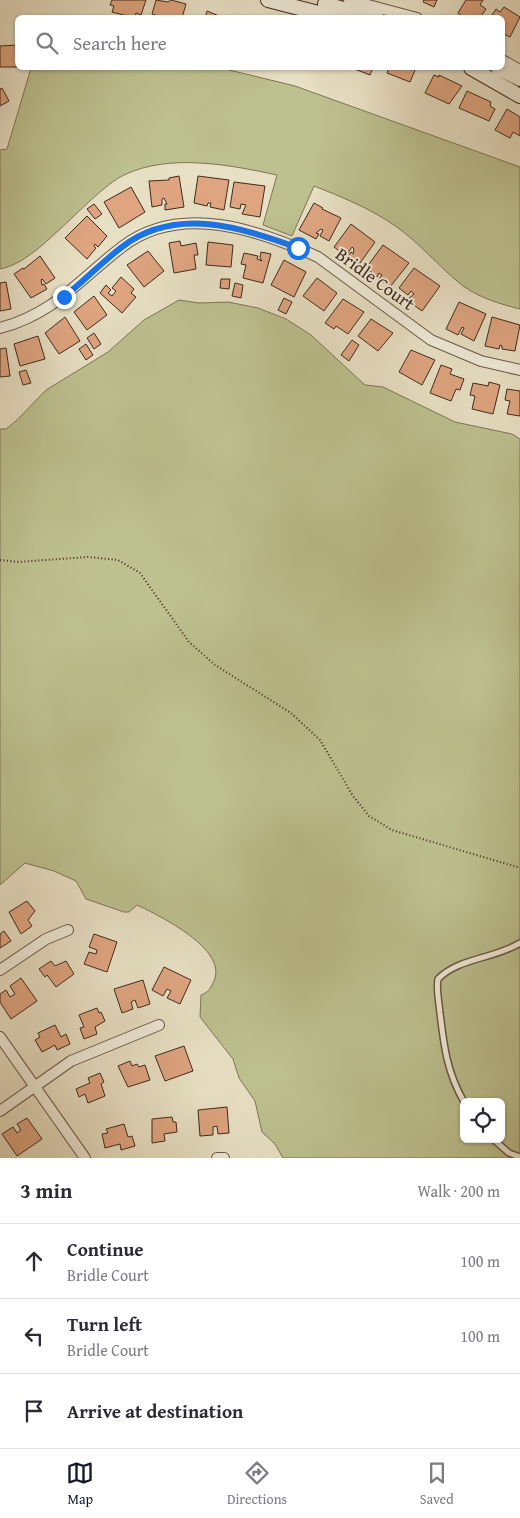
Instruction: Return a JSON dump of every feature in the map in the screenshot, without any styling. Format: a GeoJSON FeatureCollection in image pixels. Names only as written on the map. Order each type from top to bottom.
{"type":"FeatureCollection","features":[{"type":"Feature","properties":{"kind":"main road"},"geometry":{"type":"LineString","coordinates":[[268,0],[326,15]]}},
{"type":"Feature","properties":{"kind":"main road"},"geometry":{"type":"LineString","coordinates":[[307,0],[365,15]]}},
{"type":"Feature","properties":{"kind":"main road"},"geometry":{"type":"LineString","coordinates":[[474,70],[520,96]]}},
{"type":"Feature","properties":{"kind":"main road"},"geometry":{"type":"LineString","coordinates":[[502,70],[520,79]]}},
{"type":"Feature","properties":{"kind":"street"},"geometry":{"type":"LineString","coordinates":[[348,0],[406,15]]}},
{"type":"Feature","properties":{"kind":"street"},"geometry":{"type":"LineString","coordinates":[[505,62],[520,70]]}},
{"type":"Feature","properties":{"kind":"street","name":"Bridle Court"},"geometry":{"type":"LineString","coordinates":[[0,328],[16,324],[50,307],[136,237],[168,225],[204,223],[247,230],[318,257],[431,340],[481,361],[520,370]]}},
{"type":"Feature","properties":{"kind":"street"},"geometry":{"type":"LineString","coordinates":[[0,970],[46,939],[68,930]]}},
{"type":"Feature","properties":{"kind":"street"},"geometry":{"type":"LineString","coordinates":[[0,1111],[71,1061],[159,1025]]}},
{"type":"Feature","properties":{"kind":"street"},"geometry":{"type":"LineString","coordinates":[[0,1037],[85,1158]]}},
{"type":"Feature","properties":{"kind":"street"},"geometry":{"type":"LineString","coordinates":[[217,1158],[224,1158]]}},
{"type":"Feature","properties":{"kind":"lane"},"geometry":{"type":"LineString","coordinates":[[462,1098],[454,1084],[446,1059],[438,979],[450,969],[491,957],[520,943]]}},
{"type":"Feature","properties":{"kind":"lane"},"geometry":{"type":"LineString","coordinates":[[498,1143],[509,1153],[520,1157]]}},
{"type":"Feature","properties":{"kind":"path"},"geometry":{"type":"LineString","coordinates":[[0,560],[19,562],[88,557],[118,560],[140,573],[189,642],[215,665],[291,713],[320,740],[353,796],[369,816],[392,830],[520,868]]}},
{"type":"Feature","properties":{"kind":"green space"},"geometry":{"type":"Polygon","coordinates":[[[30,70],[229,70],[295,86],[520,167],[520,309],[476,294],[454,279],[412,239],[385,219],[365,208],[314,186],[292,236],[263,225],[277,175],[200,163],[161,164],[142,168],[116,179],[32,253],[8,267],[0,269],[0,150],[7,149],[30,70]]]}},
{"type":"Feature","properties":{"kind":"green space"},"geometry":{"type":"Polygon","coordinates":[[[179,300],[199,303],[228,302],[258,308],[286,319],[311,335],[365,385],[383,387],[455,422],[512,434],[520,439],[520,1158],[283,1158],[275,1144],[262,1132],[255,1101],[239,1078],[233,1059],[200,1017],[201,995],[208,991],[214,981],[216,969],[211,957],[202,946],[175,925],[137,905],[129,912],[124,912],[86,899],[76,881],[54,871],[25,863],[0,885],[0,429],[6,429],[17,420],[46,390],[108,352],[144,320],[179,300]]]}},
{"type":"Feature","properties":{"kind":"building"},"geometry":{"type":"Polygon","coordinates":[[[112,0],[146,0],[141,15],[136,13],[136,15],[124,15],[112,12],[114,6],[110,5],[112,0]]]}},
{"type":"Feature","properties":{"kind":"building"},"geometry":{"type":"Polygon","coordinates":[[[156,0],[168,2],[171,0],[186,4],[183,15],[152,14],[156,0]]]}},
{"type":"Feature","properties":{"kind":"building"},"geometry":{"type":"Polygon","coordinates":[[[424,0],[437,0],[434,7],[423,2],[424,0]]]}},
{"type":"Feature","properties":{"kind":"building"},"geometry":{"type":"Polygon","coordinates":[[[466,0],[483,0],[480,5],[486,9],[482,15],[460,15],[458,13],[466,0]]]}},
{"type":"Feature","properties":{"kind":"building"},"geometry":{"type":"Polygon","coordinates":[[[504,7],[520,17],[510,37],[505,34],[505,15],[492,15],[496,9],[500,12],[504,7]]]}},
{"type":"Feature","properties":{"kind":"building"},"geometry":{"type":"Polygon","coordinates":[[[207,11],[217,15],[206,15],[207,11]]]}},
{"type":"Feature","properties":{"kind":"building"},"geometry":{"type":"Polygon","coordinates":[[[15,45],[15,67],[0,67],[0,46],[15,45]]]}},
{"type":"Feature","properties":{"kind":"building"},"geometry":{"type":"Polygon","coordinates":[[[357,70],[372,70],[370,75],[357,70]]]}},
{"type":"Feature","properties":{"kind":"building"},"geometry":{"type":"Polygon","coordinates":[[[388,70],[415,70],[410,82],[387,73],[388,70]]]}},
{"type":"Feature","properties":{"kind":"building"},"geometry":{"type":"Polygon","coordinates":[[[434,75],[439,77],[439,75],[462,86],[449,104],[425,93],[434,75]]]}},
{"type":"Feature","properties":{"kind":"building"},"geometry":{"type":"Polygon","coordinates":[[[2,88],[9,101],[0,106],[0,89],[2,88]]]}},
{"type":"Feature","properties":{"kind":"building"},"geometry":{"type":"Polygon","coordinates":[[[467,91],[491,102],[490,106],[495,109],[489,121],[459,108],[467,91]]]}},
{"type":"Feature","properties":{"kind":"building"},"geometry":{"type":"Polygon","coordinates":[[[507,109],[520,117],[520,136],[513,132],[510,138],[495,130],[507,109]]]}},
{"type":"Feature","properties":{"kind":"building"},"geometry":{"type":"Polygon","coordinates":[[[179,176],[184,207],[165,210],[165,204],[167,204],[164,198],[162,199],[162,205],[152,207],[149,181],[169,180],[169,178],[179,176]]]}},
{"type":"Feature","properties":{"kind":"building"},"geometry":{"type":"Polygon","coordinates":[[[198,176],[229,180],[224,210],[210,207],[211,203],[208,203],[207,206],[194,203],[198,176]]]}},
{"type":"Feature","properties":{"kind":"building"},"geometry":{"type":"Polygon","coordinates":[[[234,182],[265,186],[260,217],[242,214],[246,205],[241,204],[240,209],[230,207],[234,182]]]}},
{"type":"Feature","properties":{"kind":"building"},"geometry":{"type":"Polygon","coordinates":[[[131,187],[145,212],[119,228],[104,202],[131,187]]]}},
{"type":"Feature","properties":{"kind":"building"},"geometry":{"type":"Polygon","coordinates":[[[314,203],[341,218],[329,241],[320,236],[323,230],[321,229],[316,233],[319,234],[316,239],[299,230],[314,203]]]}},
{"type":"Feature","properties":{"kind":"building"},"geometry":{"type":"Polygon","coordinates":[[[94,204],[102,214],[95,219],[87,209],[94,204]]]}},
{"type":"Feature","properties":{"kind":"building"},"geometry":{"type":"Polygon","coordinates":[[[87,216],[107,236],[98,247],[95,244],[96,248],[87,259],[65,238],[87,216]]]}},
{"type":"Feature","properties":{"kind":"building"},"geometry":{"type":"Polygon","coordinates":[[[351,224],[375,242],[358,266],[346,259],[351,252],[353,254],[354,249],[352,247],[346,256],[334,247],[351,224]]]}},
{"type":"Feature","properties":{"kind":"building"},"geometry":{"type":"Polygon","coordinates":[[[180,241],[181,246],[196,243],[198,255],[194,255],[196,269],[174,273],[169,243],[180,241]]]}},
{"type":"Feature","properties":{"kind":"building"},"geometry":{"type":"Polygon","coordinates":[[[208,242],[233,245],[231,267],[206,265],[208,242]]]}},
{"type":"Feature","properties":{"kind":"building"},"geometry":{"type":"Polygon","coordinates":[[[383,245],[409,263],[390,287],[379,279],[382,275],[379,273],[377,277],[366,268],[383,245]]]}},
{"type":"Feature","properties":{"kind":"building"},"geometry":{"type":"Polygon","coordinates":[[[148,251],[164,271],[144,287],[127,265],[148,251]]]}},
{"type":"Feature","properties":{"kind":"building"},"geometry":{"type":"Polygon","coordinates":[[[261,252],[271,254],[263,283],[243,278],[246,265],[241,264],[244,253],[258,256],[257,259],[262,261],[260,258],[261,252]]]}},
{"type":"Feature","properties":{"kind":"building"},"geometry":{"type":"Polygon","coordinates":[[[40,256],[55,278],[46,284],[42,279],[42,285],[44,284],[47,289],[31,298],[14,274],[24,269],[40,256]]]}},
{"type":"Feature","properties":{"kind":"building"},"geometry":{"type":"Polygon","coordinates":[[[284,260],[306,272],[294,297],[271,285],[284,260]]]}},
{"type":"Feature","properties":{"kind":"building"},"geometry":{"type":"Polygon","coordinates":[[[414,268],[440,286],[422,311],[407,300],[414,294],[411,291],[408,295],[399,288],[414,268]]]}},
{"type":"Feature","properties":{"kind":"building"},"geometry":{"type":"Polygon","coordinates":[[[121,277],[134,289],[131,293],[136,297],[122,313],[100,293],[106,285],[111,290],[108,293],[112,296],[116,291],[112,288],[121,277]]]}},
{"type":"Feature","properties":{"kind":"building"},"geometry":{"type":"Polygon","coordinates":[[[317,278],[337,293],[324,311],[303,296],[317,278]]]}},
{"type":"Feature","properties":{"kind":"building"},"geometry":{"type":"Polygon","coordinates":[[[221,279],[230,279],[229,289],[220,288],[221,279]]]}},
{"type":"Feature","properties":{"kind":"building"},"geometry":{"type":"Polygon","coordinates":[[[6,282],[11,309],[0,311],[0,283],[6,282]]]}},
{"type":"Feature","properties":{"kind":"building"},"geometry":{"type":"Polygon","coordinates":[[[235,283],[243,285],[241,298],[232,296],[235,283]]]}},
{"type":"Feature","properties":{"kind":"building"},"geometry":{"type":"Polygon","coordinates":[[[94,296],[107,315],[87,330],[74,312],[94,296]]]}},
{"type":"Feature","properties":{"kind":"building"},"geometry":{"type":"Polygon","coordinates":[[[284,298],[292,302],[286,314],[278,310],[284,298]]]}},
{"type":"Feature","properties":{"kind":"building"},"geometry":{"type":"Polygon","coordinates":[[[343,299],[364,312],[348,334],[336,326],[334,329],[325,323],[343,299]]]}},
{"type":"Feature","properties":{"kind":"building"},"geometry":{"type":"Polygon","coordinates":[[[459,302],[486,314],[474,341],[461,334],[464,328],[462,327],[458,335],[446,329],[459,302]]]}},
{"type":"Feature","properties":{"kind":"building"},"geometry":{"type":"Polygon","coordinates":[[[65,317],[80,341],[59,354],[45,333],[65,317]]]}},
{"type":"Feature","properties":{"kind":"building"},"geometry":{"type":"Polygon","coordinates":[[[492,317],[520,325],[515,351],[502,349],[500,345],[499,349],[485,346],[492,317]]]}},
{"type":"Feature","properties":{"kind":"building"},"geometry":{"type":"Polygon","coordinates":[[[371,319],[393,333],[378,351],[358,336],[371,319]]]}},
{"type":"Feature","properties":{"kind":"building"},"geometry":{"type":"Polygon","coordinates":[[[94,333],[101,344],[94,349],[87,338],[94,333]]]}},
{"type":"Feature","properties":{"kind":"building"},"geometry":{"type":"Polygon","coordinates":[[[38,336],[45,359],[20,366],[14,344],[38,336]]]}},
{"type":"Feature","properties":{"kind":"building"},"geometry":{"type":"Polygon","coordinates":[[[352,340],[359,345],[349,361],[341,355],[352,340]]]}},
{"type":"Feature","properties":{"kind":"building"},"geometry":{"type":"Polygon","coordinates":[[[86,344],[93,355],[86,360],[79,349],[86,344]]]}},
{"type":"Feature","properties":{"kind":"building"},"geometry":{"type":"Polygon","coordinates":[[[6,348],[10,376],[0,377],[0,349],[6,348]]]}},
{"type":"Feature","properties":{"kind":"building"},"geometry":{"type":"Polygon","coordinates":[[[411,350],[435,360],[422,385],[399,372],[411,350]]]}},
{"type":"Feature","properties":{"kind":"building"},"geometry":{"type":"Polygon","coordinates":[[[441,365],[452,369],[450,374],[464,379],[460,390],[456,389],[451,401],[430,393],[441,365]]]}},
{"type":"Feature","properties":{"kind":"building"},"geometry":{"type":"Polygon","coordinates":[[[26,370],[31,383],[23,385],[19,372],[26,370]]]}},
{"type":"Feature","properties":{"kind":"building"},"geometry":{"type":"Polygon","coordinates":[[[489,382],[500,385],[493,414],[472,409],[475,396],[470,395],[473,383],[488,386],[489,382]]]}},
{"type":"Feature","properties":{"kind":"building"},"geometry":{"type":"Polygon","coordinates":[[[507,389],[520,391],[520,416],[507,414],[510,401],[505,400],[507,389]]]}},
{"type":"Feature","properties":{"kind":"building"},"geometry":{"type":"Polygon","coordinates":[[[27,901],[35,911],[28,920],[32,926],[21,934],[9,912],[27,901]]]}},
{"type":"Feature","properties":{"kind":"building"},"geometry":{"type":"Polygon","coordinates":[[[4,931],[11,941],[0,948],[0,934],[4,931]]]}},
{"type":"Feature","properties":{"kind":"building"},"geometry":{"type":"Polygon","coordinates":[[[94,934],[117,942],[107,972],[84,964],[89,952],[96,954],[97,950],[89,947],[94,934]]]}},
{"type":"Feature","properties":{"kind":"building"},"geometry":{"type":"Polygon","coordinates":[[[51,961],[55,966],[66,961],[74,974],[56,987],[47,975],[45,977],[39,969],[51,961]]]}},
{"type":"Feature","properties":{"kind":"building"},"geometry":{"type":"Polygon","coordinates":[[[164,967],[191,980],[180,1004],[167,998],[171,991],[167,989],[163,996],[152,990],[164,967]]]}},
{"type":"Feature","properties":{"kind":"building"},"geometry":{"type":"Polygon","coordinates":[[[21,978],[37,1001],[11,1019],[0,1002],[0,994],[6,990],[10,997],[15,994],[10,986],[21,978]]]}},
{"type":"Feature","properties":{"kind":"building"},"geometry":{"type":"Polygon","coordinates":[[[143,980],[150,1004],[138,1008],[135,1000],[131,1002],[133,1009],[122,1013],[114,989],[143,980]]]}},
{"type":"Feature","properties":{"kind":"building"},"geometry":{"type":"Polygon","coordinates":[[[97,1008],[105,1021],[95,1027],[97,1034],[84,1039],[80,1028],[84,1027],[79,1015],[97,1008]]]}},
{"type":"Feature","properties":{"kind":"building"},"geometry":{"type":"Polygon","coordinates":[[[55,1025],[61,1037],[66,1034],[70,1044],[57,1050],[55,1045],[42,1052],[35,1040],[40,1037],[38,1033],[55,1025]]]}},
{"type":"Feature","properties":{"kind":"building"},"geometry":{"type":"Polygon","coordinates":[[[184,1046],[193,1071],[165,1081],[155,1056],[184,1046]]]}},
{"type":"Feature","properties":{"kind":"building"},"geometry":{"type":"Polygon","coordinates":[[[130,1061],[132,1066],[137,1064],[139,1067],[145,1065],[150,1080],[128,1087],[118,1066],[130,1061]]]}},
{"type":"Feature","properties":{"kind":"building"},"geometry":{"type":"Polygon","coordinates":[[[100,1073],[104,1082],[101,1084],[105,1096],[88,1103],[85,1094],[79,1097],[76,1089],[90,1083],[88,1078],[100,1073]]]}},
{"type":"Feature","properties":{"kind":"building"},"geometry":{"type":"Polygon","coordinates":[[[227,1107],[229,1133],[218,1134],[217,1126],[213,1127],[213,1135],[200,1136],[198,1110],[227,1107]]]}},
{"type":"Feature","properties":{"kind":"building"},"geometry":{"type":"Polygon","coordinates":[[[172,1117],[173,1122],[176,1122],[177,1132],[164,1134],[165,1141],[152,1143],[152,1119],[172,1117]]]}},
{"type":"Feature","properties":{"kind":"building"},"geometry":{"type":"Polygon","coordinates":[[[27,1118],[42,1139],[17,1156],[2,1134],[13,1127],[17,1133],[21,1130],[17,1124],[27,1118]]]}},
{"type":"Feature","properties":{"kind":"building"},"geometry":{"type":"Polygon","coordinates":[[[124,1124],[128,1137],[132,1136],[135,1146],[121,1150],[120,1144],[105,1148],[102,1134],[108,1133],[106,1129],[124,1124]]]}},
{"type":"Feature","properties":{"kind":"route"},"geometry":{"type":"LineString","coordinates":[[64,297],[136,237],[168,225],[204,223],[247,230],[298,248]]}}]}
